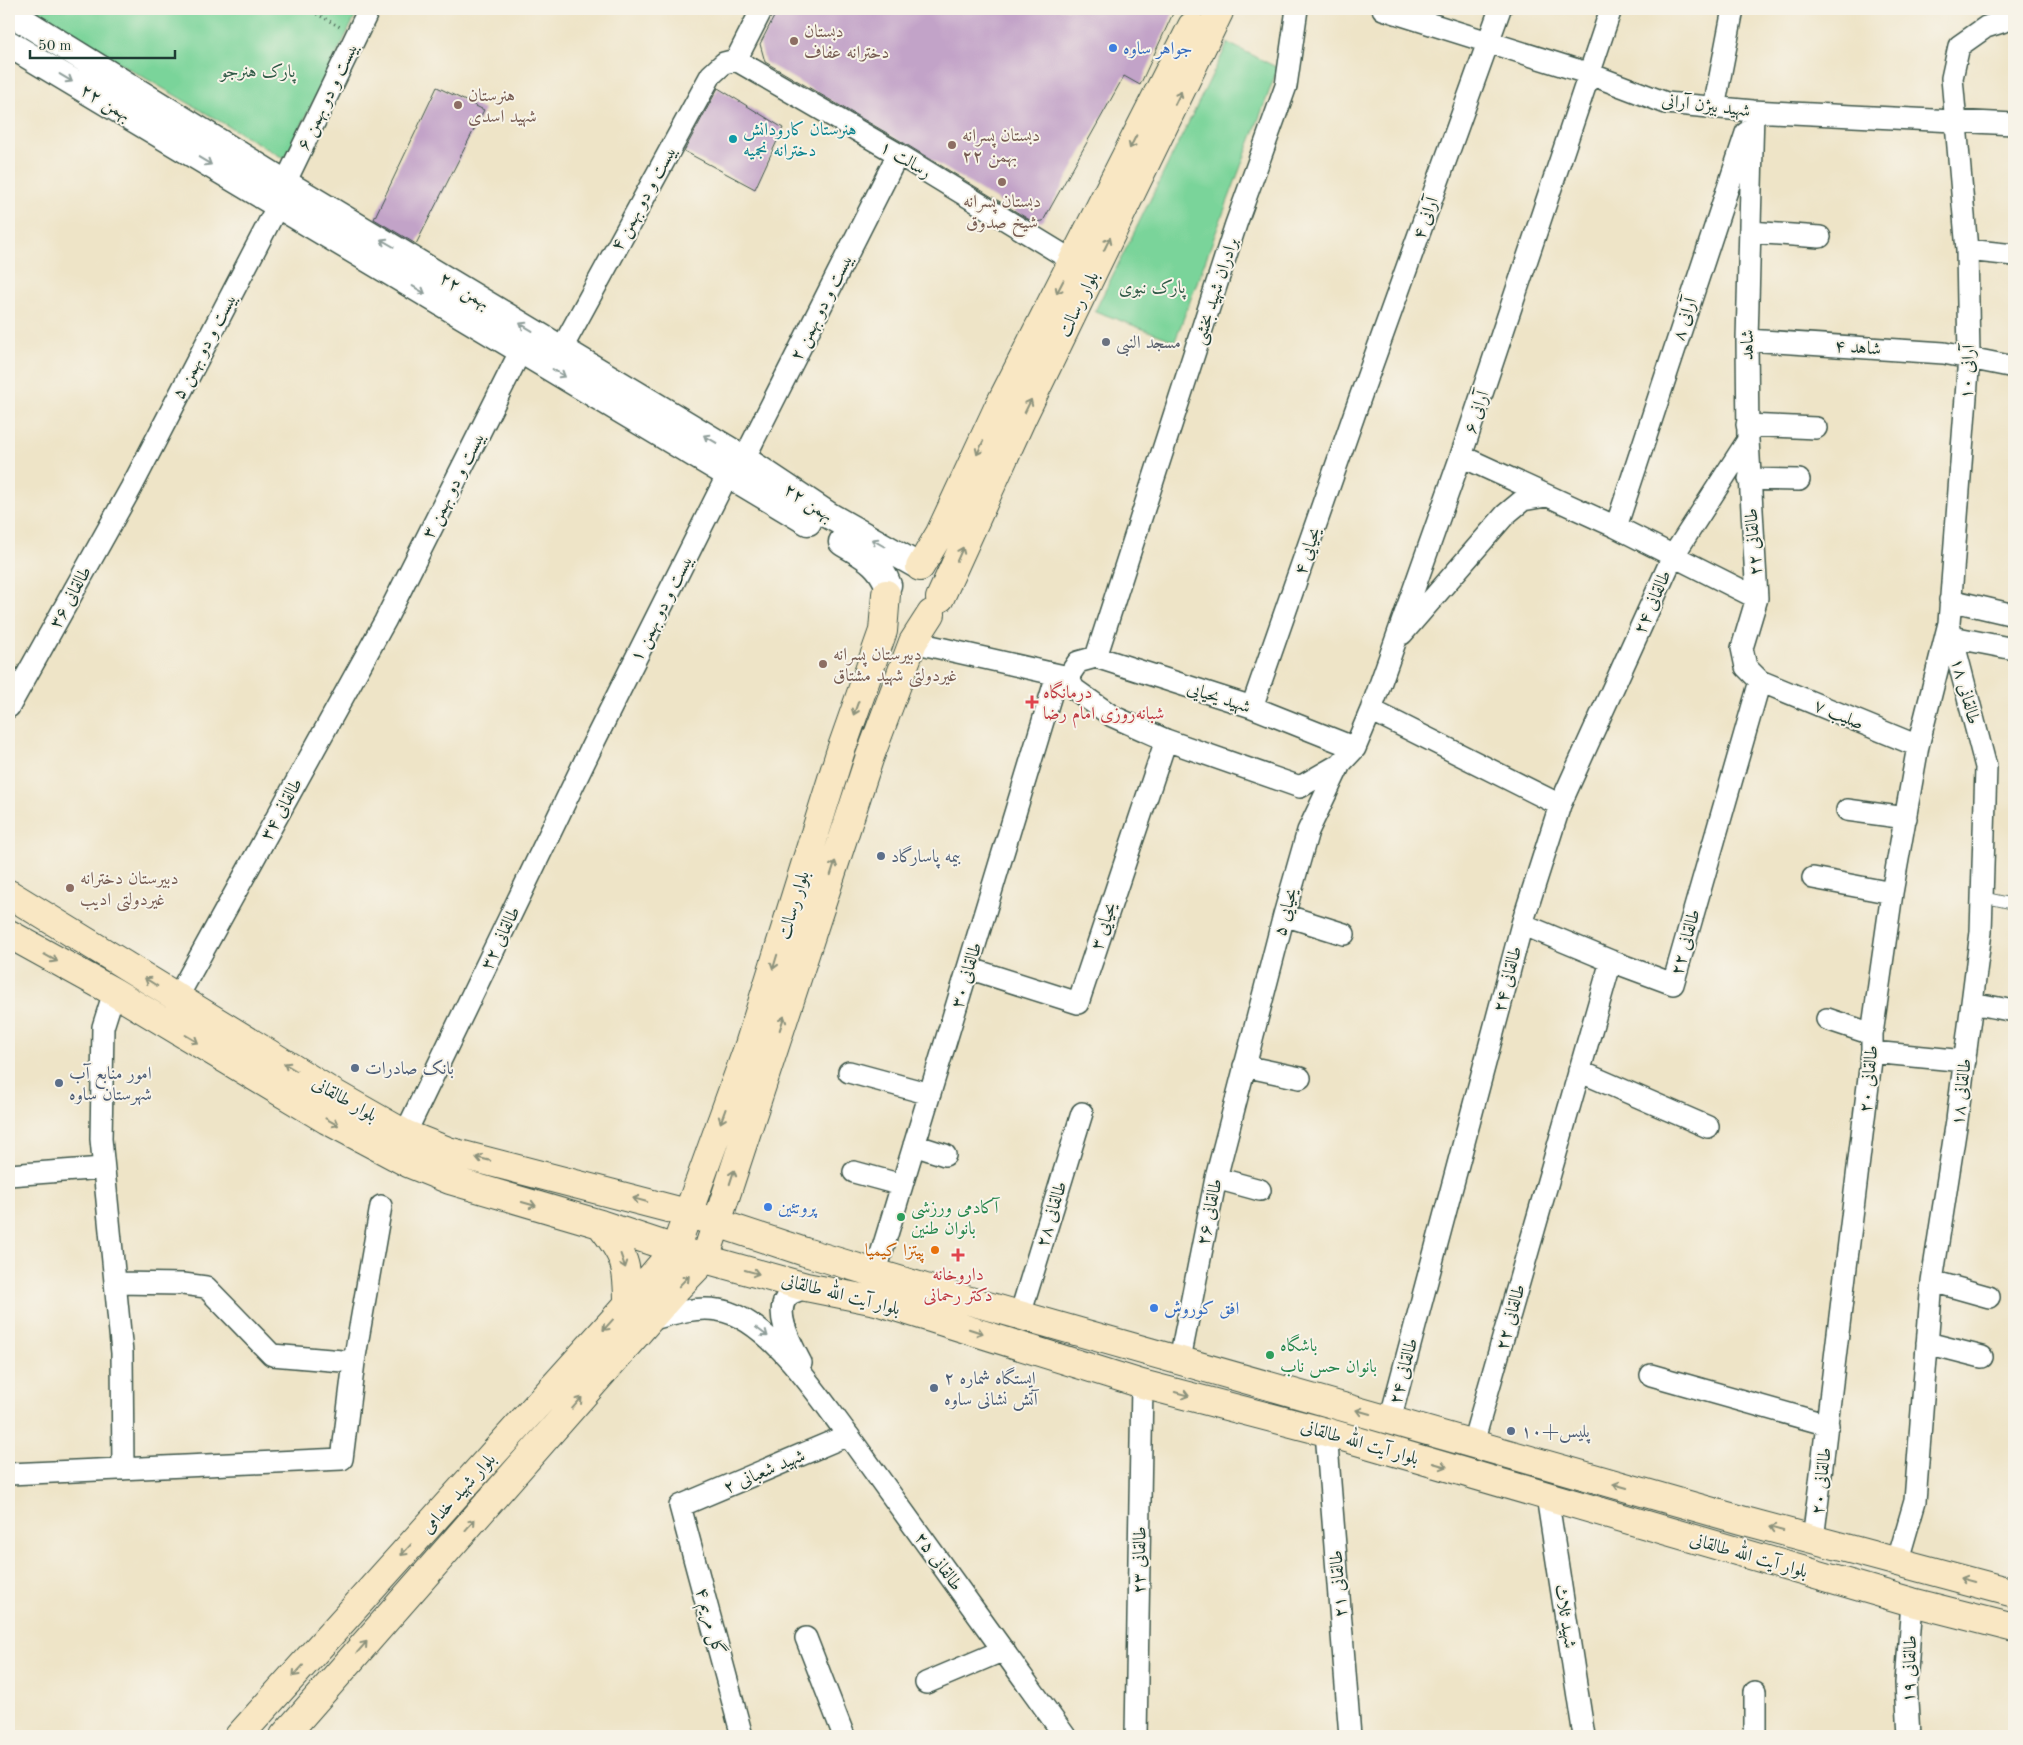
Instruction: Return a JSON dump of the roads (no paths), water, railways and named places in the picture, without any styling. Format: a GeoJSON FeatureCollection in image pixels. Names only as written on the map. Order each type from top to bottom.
{"type":"FeatureCollection","features":[{"type":"Feature","properties":{"kind":"main road","name":"بلوار رسالت"},"geometry":{"type":"LineString","coordinates":[[920,567],[940,533],[998,408],[1073,261],[1210,12]]}},
{"type":"Feature","properties":{"kind":"main road","name":"بلوار رسالت"},"geometry":{"type":"LineString","coordinates":[[705,1259],[868,759],[913,642],[935,606],[1210,12]]}},
{"type":"Feature","properties":{"kind":"main road"},"geometry":{"type":"LineString","coordinates":[[920,567],[933,576],[938,582],[935,606],[923,619],[914,621],[898,616],[887,602],[887,589],[897,572],[904,568],[920,567]]}},
{"type":"Feature","properties":{"kind":"main road","name":"بلوار رسالت"},"geometry":{"type":"LineString","coordinates":[[674,1249],[749,1046],[840,753],[883,631],[887,589]]}},
{"type":"Feature","properties":{"kind":"main road","name":"بلوار طالقانی"},"geometry":{"type":"LineString","coordinates":[[9,894],[177,998],[405,1134],[448,1151],[687,1213],[717,1224]]}},
{"type":"Feature","properties":{"kind":"main road","name":"بلوار طالقانی"},"geometry":{"type":"LineString","coordinates":[[9,934],[114,992],[328,1120],[408,1163],[450,1180],[600,1224],[705,1259]]}},
{"type":"Feature","properties":{"kind":"main road"},"geometry":{"type":"LineString","coordinates":[[600,1224],[618,1247],[628,1275],[628,1304]]}},
{"type":"Feature","properties":{"kind":"main road","name":"بلوار آیت الله طالقانی"},"geometry":{"type":"LineString","coordinates":[[717,1224],[875,1274],[945,1308],[1142,1384],[1326,1432],[1912,1602],[2014,1628]]}},
{"type":"Feature","properties":{"kind":"main road","name":"بلوار شهید خدامی"},"geometry":{"type":"LineString","coordinates":[[239,1736],[628,1304],[674,1249]]}},
{"type":"Feature","properties":{"kind":"main road","name":"بلوار آیت الله طالقانی"},"geometry":{"type":"LineString","coordinates":[[705,1259],[806,1287],[876,1301],[1020,1315],[1813,1540],[2014,1592]]}},
{"type":"Feature","properties":{"kind":"main road","name":"بلوار شهید خدامی"},"geometry":{"type":"LineString","coordinates":[[284,1736],[705,1259]]}},
{"type":"Feature","properties":{"kind":"main road"},"geometry":{"type":"LineString","coordinates":[[1547,1496],[1554,1467]]}},
{"type":"Feature","properties":{"kind":"street","name":"بیست و دو بهمن ۶"},"geometry":{"type":"LineString","coordinates":[[281,194],[369,9]]}},
{"type":"Feature","properties":{"kind":"street"},"geometry":{"type":"LineString","coordinates":[[736,60],[762,9]]}},
{"type":"Feature","properties":{"kind":"street","name":"برادران شهید بخشی"},"geometry":{"type":"LineString","coordinates":[[1096,657],[1233,233],[1286,86],[1297,9]]}},
{"type":"Feature","properties":{"kind":"street","name":"شهید بیژن آرانی"},"geometry":{"type":"LineString","coordinates":[[1383,9],[1590,74],[1666,103],[1753,111],[2014,124]]}},
{"type":"Feature","properties":{"kind":"street","name":"آرانی ۴"},"geometry":{"type":"LineString","coordinates":[[1361,395],[1500,9]]}},
{"type":"Feature","properties":{"kind":"street","name":"آرانی ۶"},"geometry":{"type":"LineString","coordinates":[[1355,748],[1461,456],[1611,9]]}},
{"type":"Feature","properties":{"kind":"street"},"geometry":{"type":"LineString","coordinates":[[1714,108],[1733,9]]}},
{"type":"Feature","properties":{"kind":"street","name":"۲۲ بهمن"},"geometry":{"type":"LineString","coordinates":[[9,12],[281,194],[520,350],[830,516],[920,567]]}},
{"type":"Feature","properties":{"kind":"street"},"geometry":{"type":"LineString","coordinates":[[1987,18],[2014,18]]}},
{"type":"Feature","properties":{"kind":"street","name":"آرانی ۱۰"},"geometry":{"type":"LineString","coordinates":[[1951,630],[1950,600],[1969,357],[1967,250],[1952,78],[1959,46],[1987,18]]}},
{"type":"Feature","properties":{"kind":"street","name":"۲۲ بهمن"},"geometry":{"type":"LineString","coordinates":[[9,44],[562,348],[869,559],[882,571],[887,589]]}},
{"type":"Feature","properties":{"kind":"street","name":"رسالت ۱"},"geometry":{"type":"LineString","coordinates":[[736,60],[898,154],[1073,261]]}},
{"type":"Feature","properties":{"kind":"street","name":"بیست و دو بهمن ۴"},"geometry":{"type":"LineString","coordinates":[[562,348],[711,75],[724,64],[736,60]]}},
{"type":"Feature","properties":{"kind":"street","name":"شاهد"},"geometry":{"type":"LineString","coordinates":[[1748,433],[1747,340],[1753,111]]}},
{"type":"Feature","properties":{"kind":"street","name":"آرانی ۸"},"geometry":{"type":"LineString","coordinates":[[1616,527],[1753,111]]}},
{"type":"Feature","properties":{"kind":"street","name":"بیست و دو بهمن ۲"},"geometry":{"type":"LineString","coordinates":[[736,466],[898,154]]}},
{"type":"Feature","properties":{"kind":"street","name":"بیست و دو بهمن ۵"},"geometry":{"type":"LineString","coordinates":[[131,488],[281,194]]}},
{"type":"Feature","properties":{"kind":"street"},"geometry":{"type":"LineString","coordinates":[[1750,232],[1820,237]]}},
{"type":"Feature","properties":{"kind":"street"},"geometry":{"type":"LineString","coordinates":[[1967,250],[2014,255]]}},
{"type":"Feature","properties":{"kind":"street","name":"شاهد ۴"},"geometry":{"type":"LineString","coordinates":[[1747,340],[1934,352],[1969,357],[2014,367]]}},
{"type":"Feature","properties":{"kind":"street","name":"بیست و دو بهمن ۳"},"geometry":{"type":"LineString","coordinates":[[385,621],[520,350]]}},
{"type":"Feature","properties":{"kind":"street","name":"یحیایی ۴"},"geometry":{"type":"LineString","coordinates":[[1252,707],[1361,395]]}},
{"type":"Feature","properties":{"kind":"street"},"geometry":{"type":"LineString","coordinates":[[1673,556],[1748,433],[1816,428]]}},
{"type":"Feature","properties":{"kind":"street","name":"طالقانی ۲۲"},"geometry":{"type":"LineString","coordinates":[[1473,1444],[1611,961],[1673,984],[1760,681],[1746,667],[1742,648],[1757,598],[1749,479],[1748,433]]}},
{"type":"Feature","properties":{"kind":"street"},"geometry":{"type":"LineString","coordinates":[[1461,456],[1616,527],[1757,598]]}},
{"type":"Feature","properties":{"kind":"street","name":"بیست و دو بهمن ۱"},"geometry":{"type":"LineString","coordinates":[[594,742],[736,466]]}},
{"type":"Feature","properties":{"kind":"street"},"geometry":{"type":"LineString","coordinates":[[1749,479],[1799,480]]}},
{"type":"Feature","properties":{"kind":"street","name":"طالقانی ۳۶"},"geometry":{"type":"LineString","coordinates":[[9,706],[131,488]]}},
{"type":"Feature","properties":{"kind":"street"},"geometry":{"type":"LineString","coordinates":[[1393,645],[1505,514],[1523,500],[1546,496]]}},
{"type":"Feature","properties":{"kind":"street","name":"طالقانی ۲۴"},"geometry":{"type":"LineString","coordinates":[[1390,1420],[1522,924],[1560,805],[1673,556]]}},
{"type":"Feature","properties":{"kind":"street"},"geometry":{"type":"LineString","coordinates":[[1950,600],[2014,615]]}},
{"type":"Feature","properties":{"kind":"street","name":"طالقانی ۳۴"},"geometry":{"type":"LineString","coordinates":[[177,998],[385,621]]}},
{"type":"Feature","properties":{"kind":"street"},"geometry":{"type":"LineString","coordinates":[[1951,630],[2014,649]]}},
{"type":"Feature","properties":{"kind":"street","name":"طالقانی ۲۰"},"geometry":{"type":"LineString","coordinates":[[1813,1540],[1872,1043],[1892,893],[1918,746],[1951,630]]}},
{"type":"Feature","properties":{"kind":"street","name":"طالقانی ۱۸"},"geometry":{"type":"LineString","coordinates":[[1897,1562],[1914,1501],[1932,1281],[1965,1060],[1981,932],[1986,767],[1951,630]]}},
{"type":"Feature","properties":{"kind":"street"},"geometry":{"type":"LineString","coordinates":[[913,642],[1062,676],[1074,689],[1112,716],[1166,740],[1300,787],[1340,764],[1355,748]]}},
{"type":"Feature","properties":{"kind":"street"},"geometry":{"type":"LineString","coordinates":[[1062,676],[1078,662],[1096,657]]}},
{"type":"Feature","properties":{"kind":"street","name":"شهید یحیایی"},"geometry":{"type":"LineString","coordinates":[[1096,657],[1252,707],[1355,748]]}},
{"type":"Feature","properties":{"kind":"street","name":"طالقانی ۳۰"},"geometry":{"type":"LineString","coordinates":[[875,1274],[968,968],[1062,676]]}},
{"type":"Feature","properties":{"kind":"street","name":"صلیب ۷"},"geometry":{"type":"LineString","coordinates":[[1760,681],[1918,746]]}},
{"type":"Feature","properties":{"kind":"street"},"geometry":{"type":"LineString","coordinates":[[1370,710],[1560,805]]}},
{"type":"Feature","properties":{"kind":"street","name":"یحیایی ۳"},"geometry":{"type":"LineString","coordinates":[[968,968],[1078,1003],[1166,740]]}},
{"type":"Feature","properties":{"kind":"street","name":"طالقانی ۳۲"},"geometry":{"type":"LineString","coordinates":[[405,1134],[594,742]]}},
{"type":"Feature","properties":{"kind":"street","name":"یحیایی ۵"},"geometry":{"type":"LineString","coordinates":[[1244,1066],[1308,831],[1340,764]]}},
{"type":"Feature","properties":{"kind":"street"},"geometry":{"type":"LineString","coordinates":[[1300,787],[1308,831]]}},
{"type":"Feature","properties":{"kind":"street"},"geometry":{"type":"LineString","coordinates":[[1847,810],[1906,818]]}},
{"type":"Feature","properties":{"kind":"street"},"geometry":{"type":"LineString","coordinates":[[1813,878],[1892,893]]}},
{"type":"Feature","properties":{"kind":"street"},"geometry":{"type":"LineString","coordinates":[[1284,915],[1344,934]]}},
{"type":"Feature","properties":{"kind":"street"},"geometry":{"type":"LineString","coordinates":[[1522,924],[1611,961]]}},
{"type":"Feature","properties":{"kind":"street"},"geometry":{"type":"LineString","coordinates":[[114,992],[103,1027],[101,1139],[122,1353],[123,1469]]}},
{"type":"Feature","properties":{"kind":"street"},"geometry":{"type":"LineString","coordinates":[[1972,1003],[2014,1012]]}},
{"type":"Feature","properties":{"kind":"street"},"geometry":{"type":"LineString","coordinates":[[1827,1019],[1872,1043],[1965,1060]]}},
{"type":"Feature","properties":{"kind":"street"},"geometry":{"type":"LineString","coordinates":[[1244,1066],[1300,1078]]}},
{"type":"Feature","properties":{"kind":"street","name":"طالقانی ۲۶"},"geometry":{"type":"LineString","coordinates":[[1180,1359],[1216,1178],[1244,1066]]}},
{"type":"Feature","properties":{"kind":"street"},"geometry":{"type":"LineString","coordinates":[[849,1072],[930,1094]]}},
{"type":"Feature","properties":{"kind":"street"},"geometry":{"type":"LineString","coordinates":[[1580,1072],[1708,1127]]}},
{"type":"Feature","properties":{"kind":"street","name":"طالقانی ۲۸"},"geometry":{"type":"LineString","coordinates":[[1020,1315],[1082,1113]]}},
{"type":"Feature","properties":{"kind":"street"},"geometry":{"type":"LineString","coordinates":[[914,1145],[945,1155]]}},
{"type":"Feature","properties":{"kind":"street"},"geometry":{"type":"LineString","coordinates":[[9,1175],[103,1168]]}},
{"type":"Feature","properties":{"kind":"street"},"geometry":{"type":"LineString","coordinates":[[854,1172],[902,1185]]}},
{"type":"Feature","properties":{"kind":"street"},"geometry":{"type":"LineString","coordinates":[[1216,1178],[1260,1190]]}},
{"type":"Feature","properties":{"kind":"street"},"geometry":{"type":"LineString","coordinates":[[9,1474],[342,1460],[354,1362],[381,1206]]}},
{"type":"Feature","properties":{"kind":"street"},"geometry":{"type":"LineString","coordinates":[[1932,1281],[1989,1297]]}},
{"type":"Feature","properties":{"kind":"street"},"geometry":{"type":"LineString","coordinates":[[115,1283],[183,1284],[206,1287],[272,1355],[354,1362]]}},
{"type":"Feature","properties":{"kind":"street"},"geometry":{"type":"LineString","coordinates":[[806,1287],[788,1296],[782,1308],[784,1326],[811,1386]]}},
{"type":"Feature","properties":{"kind":"street"},"geometry":{"type":"LineString","coordinates":[[650,1320],[676,1312],[718,1310],[732,1314],[768,1336],[811,1386]]}},
{"type":"Feature","properties":{"kind":"street"},"geometry":{"type":"LineString","coordinates":[[1927,1343],[1982,1357]]}},
{"type":"Feature","properties":{"kind":"street"},"geometry":{"type":"LineString","coordinates":[[1650,1376],[1828,1426]]}},
{"type":"Feature","properties":{"kind":"street","name":"طالقانی ۲۳"},"geometry":{"type":"LineString","coordinates":[[1136,1736],[1142,1384]]}},
{"type":"Feature","properties":{"kind":"street","name":"طالقانی ۲۵"},"geometry":{"type":"LineString","coordinates":[[811,1386],[1065,1736]]}},
{"type":"Feature","properties":{"kind":"street","name":"طالقانی ۲۱"},"geometry":{"type":"LineString","coordinates":[[1326,1432],[1350,1736]]}},
{"type":"Feature","properties":{"kind":"street","name":"شهید شعبانی ۲"},"geometry":{"type":"LineString","coordinates":[[680,1506],[848,1435]]}},
{"type":"Feature","properties":{"kind":"street","name":"شهید ثلاث"},"geometry":{"type":"LineString","coordinates":[[1547,1496],[1584,1736]]}},
{"type":"Feature","properties":{"kind":"street","name":"گل مریم ۴"},"geometry":{"type":"LineString","coordinates":[[680,1506],[742,1736]]}},
{"type":"Feature","properties":{"kind":"street","name":"طالقانی ۱۹"},"geometry":{"type":"LineString","coordinates":[[1909,1736],[1906,1683],[1912,1602]]}},
{"type":"Feature","properties":{"kind":"street"},"geometry":{"type":"LineString","coordinates":[[806,1638],[844,1736]]}},
{"type":"Feature","properties":{"kind":"street"},"geometry":{"type":"LineString","coordinates":[[926,1683],[1004,1650]]}},
{"type":"Feature","properties":{"kind":"street"},"geometry":{"type":"LineString","coordinates":[[1755,1692],[1755,1736]]}},
{"type":"Feature","properties":{"kind":"lane"},"geometry":{"type":"LineString","coordinates":[[1982,896],[2014,904]]}},
{"type":"Feature","properties":{"kind":"place","name":"دبستان دخترانه عفاف"},"geometry":{"type":"Point","coordinates":[794,41]}},
{"type":"Feature","properties":{"kind":"place","name":"جواهر ساوه"},"geometry":{"type":"Point","coordinates":[1113,48]}},
{"type":"Feature","properties":{"kind":"place","name":"هنرستان شهید اسدی"},"geometry":{"type":"Point","coordinates":[458,105]}},
{"type":"Feature","properties":{"kind":"place","name":"هنرستان کارودانش دخترانه نجمیه"},"geometry":{"type":"Point","coordinates":[733,139]}},
{"type":"Feature","properties":{"kind":"place","name":"دبستان پسرانه ۲۲ بهمن"},"geometry":{"type":"Point","coordinates":[952,145]}},
{"type":"Feature","properties":{"kind":"place","name":"دبستان پسرانه شیخ صدوق"},"geometry":{"type":"Point","coordinates":[1002,182]}},
{"type":"Feature","properties":{"kind":"place","name":"مسجد النبی"},"geometry":{"type":"Point","coordinates":[1106,342]}},
{"type":"Feature","properties":{"kind":"place","name":"دبیرستان پسرانه غیردولتی شهید مشتاق"},"geometry":{"type":"Point","coordinates":[823,664]}},
{"type":"Feature","properties":{"kind":"place","name":"درمانگاه شبانه‌روزی امام رضا"},"geometry":{"type":"Point","coordinates":[1032,702]}},
{"type":"Feature","properties":{"kind":"place","name":"بیمه پاسارگاد"},"geometry":{"type":"Point","coordinates":[881,856]}},
{"type":"Feature","properties":{"kind":"place","name":"دبیرستان دخترانه غیردولتی ادیب"},"geometry":{"type":"Point","coordinates":[70,888]}},
{"type":"Feature","properties":{"kind":"place","name":"بانک صادرات"},"geometry":{"type":"Point","coordinates":[355,1068]}},
{"type":"Feature","properties":{"kind":"place","name":"امور منابع آب شهرستان ساوه"},"geometry":{"type":"Point","coordinates":[59,1083]}},
{"type":"Feature","properties":{"kind":"place","name":"پروتئین"},"geometry":{"type":"Point","coordinates":[768,1207]}},
{"type":"Feature","properties":{"kind":"place","name":"آکادمی ورزشی بانوان طنین"},"geometry":{"type":"Point","coordinates":[901,1217]}},
{"type":"Feature","properties":{"kind":"place","name":"پیتزا کیمیا"},"geometry":{"type":"Point","coordinates":[935,1250]}},
{"type":"Feature","properties":{"kind":"place","name":"داروخانه دکتر رحمانی"},"geometry":{"type":"Point","coordinates":[958,1255]}},
{"type":"Feature","properties":{"kind":"place","name":"افق کوروش"},"geometry":{"type":"Point","coordinates":[1154,1308]}},
{"type":"Feature","properties":{"kind":"place","name":"باشگاه بانوان حس ناب"},"geometry":{"type":"Point","coordinates":[1270,1355]}},
{"type":"Feature","properties":{"kind":"place","name":"ایستگاه شماره ۲ آتش نشانی ساوه"},"geometry":{"type":"Point","coordinates":[934,1388]}},
{"type":"Feature","properties":{"kind":"place","name":"پلیس+۱۰"},"geometry":{"type":"Point","coordinates":[1511,1431]}},
{"type":"Feature","properties":{"kind":"park label","name":"پارک هنرجو"},"geometry":{"type":"Point","coordinates":[258,71]}},
{"type":"Feature","properties":{"kind":"park label","name":"پارک نبوی"},"geometry":{"type":"Point","coordinates":[1152,287]}}]}
